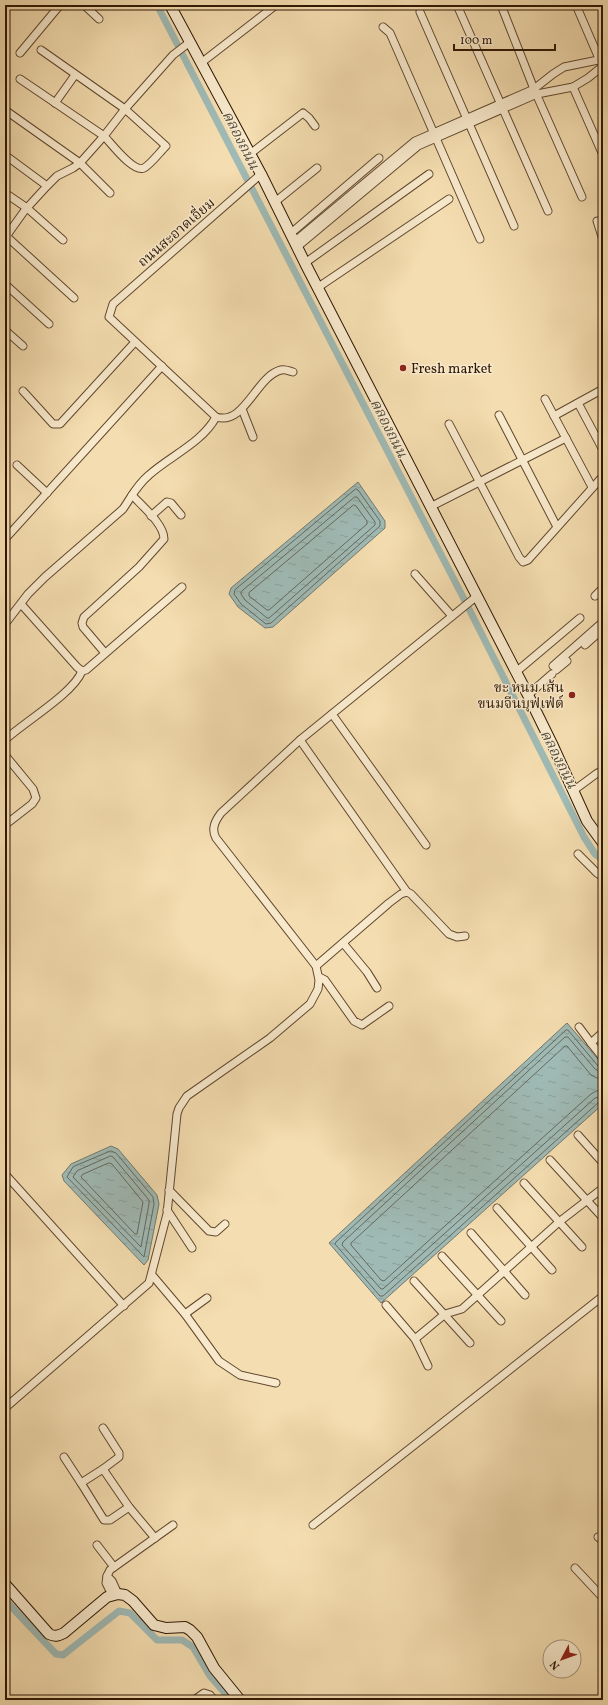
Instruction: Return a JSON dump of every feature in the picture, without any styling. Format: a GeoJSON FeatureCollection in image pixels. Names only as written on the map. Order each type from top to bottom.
{"type":"FeatureCollection","features":[{"type":"Feature","properties":{"kind":"street"},"geometry":{"type":"LineString","coordinates":[[20,53],[60,5]]}},
{"type":"Feature","properties":{"kind":"street"},"geometry":{"type":"LineString","coordinates":[[84,5],[99,19]]}},
{"type":"Feature","properties":{"kind":"street"},"geometry":{"type":"LineString","coordinates":[[170,5],[187,43],[201,63],[250,154],[258,177],[275,202],[305,264],[430,507],[474,598],[527,693],[587,821],[603,843]]}},
{"type":"Feature","properties":{"kind":"street"},"geometry":{"type":"LineString","coordinates":[[201,63],[276,5]]}},
{"type":"Feature","properties":{"kind":"street"},"geometry":{"type":"LineString","coordinates":[[457,5],[548,211]]}},
{"type":"Feature","properties":{"kind":"street"},"geometry":{"type":"LineString","coordinates":[[501,5],[535,92],[582,197]]}},
{"type":"Feature","properties":{"kind":"street"},"geometry":{"type":"LineString","coordinates":[[576,5],[602,63]]}},
{"type":"Feature","properties":{"kind":"street"},"geometry":{"type":"LineString","coordinates":[[420,12],[514,226]]}},
{"type":"Feature","properties":{"kind":"street"},"geometry":{"type":"LineString","coordinates":[[383,27],[390,33],[480,239]]}},
{"type":"Feature","properties":{"kind":"street"},"geometry":{"type":"LineString","coordinates":[[74,298],[5,236],[27,208],[57,176],[80,163],[173,55],[187,43]]}},
{"type":"Feature","properties":{"kind":"street"},"geometry":{"type":"LineString","coordinates":[[20,79],[104,136],[131,165],[139,169],[144,168],[166,146],[125,109],[41,50]]}},
{"type":"Feature","properties":{"kind":"street"},"geometry":{"type":"LineString","coordinates":[[535,92],[552,74],[564,67],[602,63]]}},
{"type":"Feature","properties":{"kind":"street"},"geometry":{"type":"LineString","coordinates":[[294,241],[402,155],[435,136],[535,92],[553,92],[573,87],[588,78],[602,63]]}},
{"type":"Feature","properties":{"kind":"street"},"geometry":{"type":"LineString","coordinates":[[55,103],[75,75]]}},
{"type":"Feature","properties":{"kind":"street"},"geometry":{"type":"LineString","coordinates":[[573,87],[603,155]]}},
{"type":"Feature","properties":{"kind":"street"},"geometry":{"type":"LineString","coordinates":[[5,110],[80,163],[110,193]]}},
{"type":"Feature","properties":{"kind":"street"},"geometry":{"type":"LineString","coordinates":[[250,154],[302,113],[309,118],[315,126]]}},
{"type":"Feature","properties":{"kind":"street"},"geometry":{"type":"LineString","coordinates":[[5,155],[47,186]]}},
{"type":"Feature","properties":{"kind":"street"},"geometry":{"type":"LineString","coordinates":[[294,241],[379,158]]}},
{"type":"Feature","properties":{"kind":"street"},"geometry":{"type":"LineString","coordinates":[[275,202],[317,168]]}},
{"type":"Feature","properties":{"kind":"street"},"geometry":{"type":"LineString","coordinates":[[305,264],[429,174]]}},
{"type":"Feature","properties":{"kind":"street","name":"ถนนสะอาดเอี่ยม"},"geometry":{"type":"LineString","coordinates":[[135,342],[109,317],[113,304],[258,177]]}},
{"type":"Feature","properties":{"kind":"street"},"geometry":{"type":"LineString","coordinates":[[5,193],[27,208],[63,240]]}},
{"type":"Feature","properties":{"kind":"street"},"geometry":{"type":"LineString","coordinates":[[318,288],[449,200]]}},
{"type":"Feature","properties":{"kind":"street"},"geometry":{"type":"LineString","coordinates":[[597,221],[603,240]]}},
{"type":"Feature","properties":{"kind":"street"},"geometry":{"type":"LineString","coordinates":[[5,284],[49,324]]}},
{"type":"Feature","properties":{"kind":"street"},"geometry":{"type":"LineString","coordinates":[[5,330],[23,346]]}},
{"type":"Feature","properties":{"kind":"street"},"geometry":{"type":"LineString","coordinates":[[23,391],[53,424],[60,424],[135,342],[216,418],[222,419],[242,409],[272,374],[280,370],[293,372]]}},
{"type":"Feature","properties":{"kind":"street"},"geometry":{"type":"LineString","coordinates":[[5,539],[162,366]]}},
{"type":"Feature","properties":{"kind":"street"},"geometry":{"type":"LineString","coordinates":[[554,416],[603,389]]}},
{"type":"Feature","properties":{"kind":"street"},"geometry":{"type":"LineString","coordinates":[[545,399],[592,487]]}},
{"type":"Feature","properties":{"kind":"street"},"geometry":{"type":"LineString","coordinates":[[578,403],[603,450]]}},
{"type":"Feature","properties":{"kind":"street"},"geometry":{"type":"LineString","coordinates":[[242,409],[253,437]]}},
{"type":"Feature","properties":{"kind":"street"},"geometry":{"type":"LineString","coordinates":[[499,415],[557,527]]}},
{"type":"Feature","properties":{"kind":"street"},"geometry":{"type":"LineString","coordinates":[[5,624],[45,577],[123,509],[136,487],[148,475],[207,431],[216,418]]}},
{"type":"Feature","properties":{"kind":"street"},"geometry":{"type":"LineString","coordinates":[[449,424],[479,483],[523,562],[528,560],[603,476]]}},
{"type":"Feature","properties":{"kind":"street"},"geometry":{"type":"LineString","coordinates":[[430,507],[566,438]]}},
{"type":"Feature","properties":{"kind":"street"},"geometry":{"type":"LineString","coordinates":[[17,465],[47,493]]}},
{"type":"Feature","properties":{"kind":"street"},"geometry":{"type":"LineString","coordinates":[[106,654],[83,627],[82,622],[84,617],[91,609],[139,567],[164,538],[164,533],[161,527],[132,495]]}},
{"type":"Feature","properties":{"kind":"street"},"geometry":{"type":"LineString","coordinates":[[151,516],[167,502],[171,503],[181,516]]}},
{"type":"Feature","properties":{"kind":"street"},"geometry":{"type":"LineString","coordinates":[[415,574],[452,616]]}},
{"type":"Feature","properties":{"kind":"street"},"geometry":{"type":"LineString","coordinates":[[5,740],[68,689],[80,676],[82,671],[86,670],[106,654],[182,586]]}},
{"type":"Feature","properties":{"kind":"street"},"geometry":{"type":"LineString","coordinates":[[595,596],[603,588]]}},
{"type":"Feature","properties":{"kind":"street"},"geometry":{"type":"LineString","coordinates":[[5,1408],[149,1283],[167,1210],[177,1114],[182,1102],[187,1096],[270,1038],[310,1004],[318,989],[319,977],[316,966],[213,833],[215,822],[221,813],[300,740],[474,598]]}},
{"type":"Feature","properties":{"kind":"street"},"geometry":{"type":"LineString","coordinates":[[21,604],[72,662],[82,671]]}},
{"type":"Feature","properties":{"kind":"street"},"geometry":{"type":"LineString","coordinates":[[516,672],[580,618]]}},
{"type":"Feature","properties":{"kind":"street"},"geometry":{"type":"LineString","coordinates":[[584,643],[603,622]]}},
{"type":"Feature","properties":{"kind":"street"},"geometry":{"type":"LineString","coordinates":[[527,693],[584,643],[603,629]]}},
{"type":"Feature","properties":{"kind":"street"},"geometry":{"type":"LineString","coordinates":[[332,714],[426,844]]}},
{"type":"Feature","properties":{"kind":"street"},"geometry":{"type":"LineString","coordinates":[[300,740],[408,892],[449,934],[456,937],[465,936]]}},
{"type":"Feature","properties":{"kind":"street"},"geometry":{"type":"LineString","coordinates":[[5,755],[33,790],[36,798],[32,804],[5,825]]}},
{"type":"Feature","properties":{"kind":"street"},"geometry":{"type":"LineString","coordinates":[[573,791],[603,770]]}},
{"type":"Feature","properties":{"kind":"street"},"geometry":{"type":"LineString","coordinates":[[578,854],[603,877]]}},
{"type":"Feature","properties":{"kind":"street"},"geometry":{"type":"LineString","coordinates":[[316,966],[401,894],[408,892]]}},
{"type":"Feature","properties":{"kind":"street"},"geometry":{"type":"LineString","coordinates":[[343,943],[367,972],[377,988]]}},
{"type":"Feature","properties":{"kind":"street"},"geometry":{"type":"LineString","coordinates":[[319,977],[325,980],[354,1021],[359,1024],[362,1025],[389,1006]]}},
{"type":"Feature","properties":{"kind":"street"},"geometry":{"type":"LineString","coordinates":[[579,1027],[603,1058]]}},
{"type":"Feature","properties":{"kind":"street"},"geometry":{"type":"LineString","coordinates":[[591,1043],[603,1032]]}},
{"type":"Feature","properties":{"kind":"street"},"geometry":{"type":"LineString","coordinates":[[578,1136],[603,1163]]}},
{"type":"Feature","properties":{"kind":"street"},"geometry":{"type":"LineString","coordinates":[[550,1160],[603,1218]]}},
{"type":"Feature","properties":{"kind":"street"},"geometry":{"type":"LineString","coordinates":[[5,1174],[124,1306]]}},
{"type":"Feature","properties":{"kind":"street"},"geometry":{"type":"LineString","coordinates":[[524,1183],[582,1247]]}},
{"type":"Feature","properties":{"kind":"street"},"geometry":{"type":"LineString","coordinates":[[415,1339],[444,1314],[462,1309],[559,1222],[603,1188]]}},
{"type":"Feature","properties":{"kind":"street"},"geometry":{"type":"LineString","coordinates":[[169,1190],[210,1231],[216,1232],[225,1224]]}},
{"type":"Feature","properties":{"kind":"street"},"geometry":{"type":"LineString","coordinates":[[497,1208],[552,1270]]}},
{"type":"Feature","properties":{"kind":"street"},"geometry":{"type":"LineString","coordinates":[[167,1210],[192,1248]]}},
{"type":"Feature","properties":{"kind":"street"},"geometry":{"type":"LineString","coordinates":[[471,1233],[525,1294]]}},
{"type":"Feature","properties":{"kind":"street"},"geometry":{"type":"LineString","coordinates":[[442,1256],[501,1321]]}},
{"type":"Feature","properties":{"kind":"street"},"geometry":{"type":"LineString","coordinates":[[152,1275],[185,1314],[219,1361],[240,1375],[276,1383]]}},
{"type":"Feature","properties":{"kind":"street"},"geometry":{"type":"LineString","coordinates":[[414,1281],[470,1343]]}},
{"type":"Feature","properties":{"kind":"street"},"geometry":{"type":"LineString","coordinates":[[313,1525],[603,1296]]}},
{"type":"Feature","properties":{"kind":"street"},"geometry":{"type":"LineString","coordinates":[[185,1314],[207,1298]]}},
{"type":"Feature","properties":{"kind":"street"},"geometry":{"type":"LineString","coordinates":[[386,1305],[415,1339],[428,1366]]}},
{"type":"Feature","properties":{"kind":"street"},"geometry":{"type":"LineString","coordinates":[[81,1483],[119,1457],[119,1453],[103,1428]]}},
{"type":"Feature","properties":{"kind":"street"},"geometry":{"type":"LineString","coordinates":[[64,1457],[104,1520],[110,1520],[130,1507]]}},
{"type":"Feature","properties":{"kind":"street"},"geometry":{"type":"LineString","coordinates":[[103,1469],[130,1507],[155,1538]]}},
{"type":"Feature","properties":{"kind":"street"},"geometry":{"type":"LineString","coordinates":[[115,1594],[112,1581],[107,1576],[114,1567],[173,1525]]}},
{"type":"Feature","properties":{"kind":"street"},"geometry":{"type":"LineString","coordinates":[[97,1545],[114,1567]]}},
{"type":"Feature","properties":{"kind":"street"},"geometry":{"type":"LineString","coordinates":[[575,1568],[603,1598]]}},
{"type":"Feature","properties":{"kind":"street"},"geometry":{"type":"LineString","coordinates":[[5,1584],[49,1634],[53,1636],[59,1636],[64,1633],[107,1597],[115,1594],[130,1598],[154,1625],[166,1628],[185,1627],[190,1630],[197,1637],[214,1668],[240,1700]]}},
{"type":"Feature","properties":{"kind":"street"},"geometry":{"type":"LineString","coordinates":[[194,1700],[204,1693],[210,1695],[214,1700]]}},
{"type":"Feature","properties":{"kind":"water"},"geometry":{"type":"Polygon","coordinates":[[[358,482],[385,521],[385,528],[273,627],[265,628],[238,607],[229,594],[231,588],[358,482]]]}},
{"type":"Feature","properties":{"kind":"water"},"geometry":{"type":"Polygon","coordinates":[[[567,1023],[603,1065],[603,1104],[381,1303],[329,1243],[567,1023]]]}},
{"type":"Feature","properties":{"kind":"water"},"geometry":{"type":"Polygon","coordinates":[[[111,1146],[118,1149],[157,1195],[159,1204],[148,1260],[144,1265],[64,1181],[62,1175],[71,1164],[111,1146]]]}},
{"type":"Feature","properties":{"kind":"waterway","name":"คลองถนน"},"geometry":{"type":"LineString","coordinates":[[157,5],[464,599],[584,837],[595,854],[603,860]]}},
{"type":"Feature","properties":{"kind":"waterway"},"geometry":{"type":"LineString","coordinates":[[5,1600],[56,1654],[63,1655],[119,1611],[130,1613],[157,1640],[182,1640],[193,1647],[210,1676],[231,1700]]}},
{"type":"Feature","properties":{"kind":"place","name":"Fresh market"},"geometry":{"type":"Point","coordinates":[403,368]}},
{"type":"Feature","properties":{"kind":"place","name":"ขะ หนม เส้น ขนมจีนบุฟเฟ่ต์"},"geometry":{"type":"Point","coordinates":[572,695]}}]}
